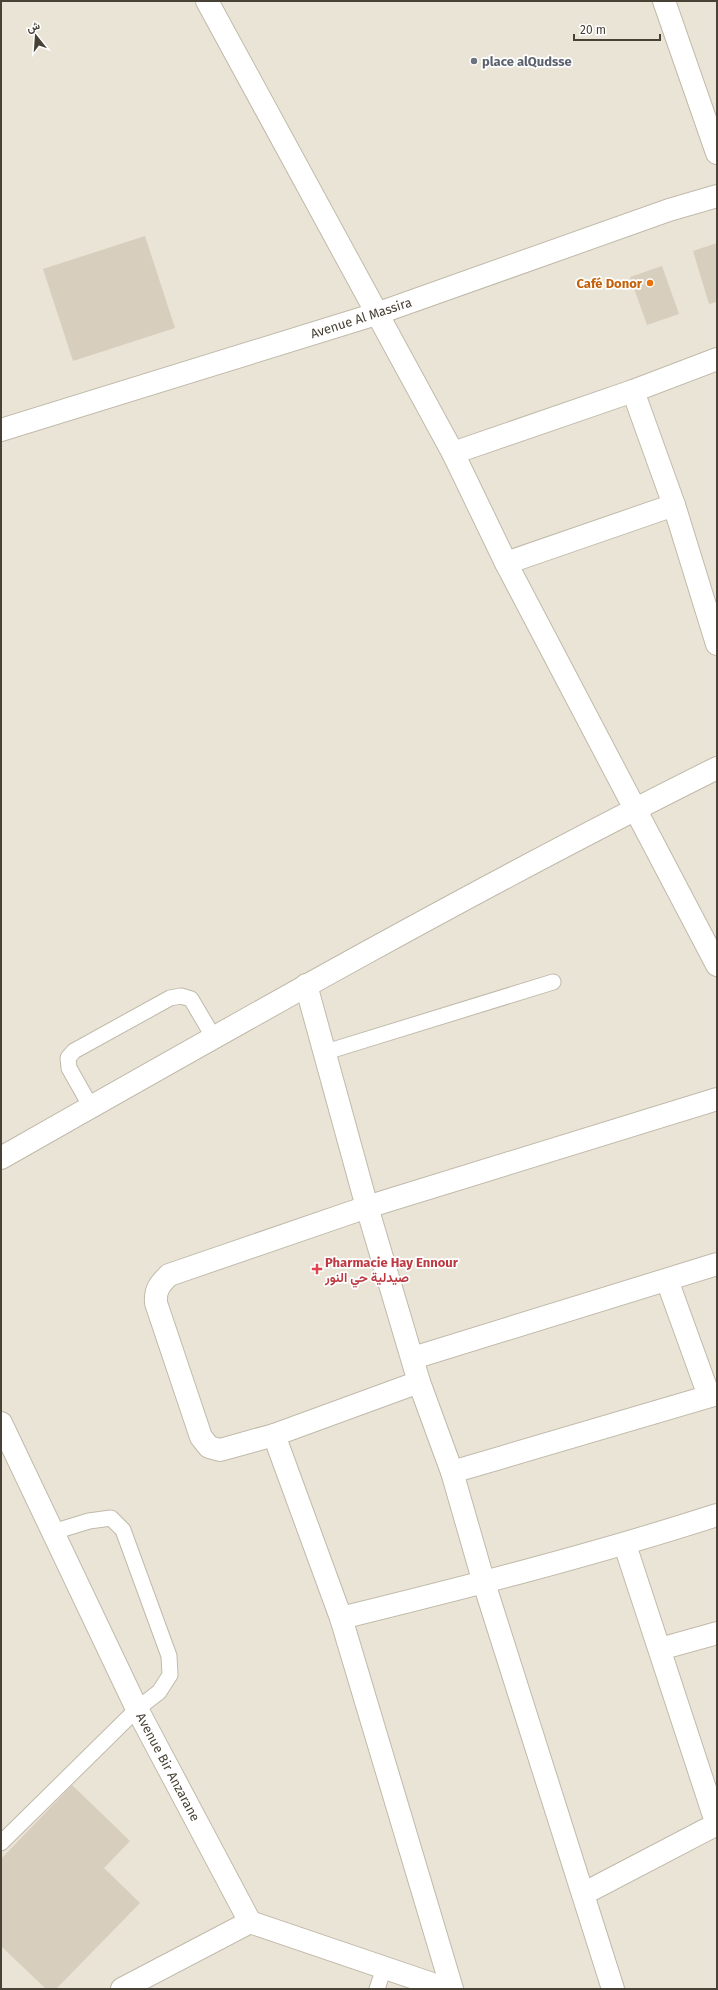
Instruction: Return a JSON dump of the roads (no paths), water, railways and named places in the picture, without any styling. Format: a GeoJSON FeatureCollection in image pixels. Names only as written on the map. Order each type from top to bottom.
{"type":"FeatureCollection","features":[{"type":"Feature","properties":{"kind":"street"},"geometry":{"type":"LineString","coordinates":[[207,1],[452,453],[506,563],[717,965]]}},
{"type":"Feature","properties":{"kind":"street"},"geometry":{"type":"LineString","coordinates":[[664,1],[717,153]]}},
{"type":"Feature","properties":{"kind":"street","name":"Avenue Al Massira"},"geometry":{"type":"LineString","coordinates":[[1,430],[376,314],[669,210],[717,196]]}},
{"type":"Feature","properties":{"kind":"street"},"geometry":{"type":"LineString","coordinates":[[452,453],[633,391],[717,359]]}},
{"type":"Feature","properties":{"kind":"street"},"geometry":{"type":"LineString","coordinates":[[633,391],[674,505],[717,644]]}},
{"type":"Feature","properties":{"kind":"street"},"geometry":{"type":"LineString","coordinates":[[506,563],[674,505]]}},
{"type":"Feature","properties":{"kind":"street"},"geometry":{"type":"LineString","coordinates":[[1,1158],[306,985],[634,809],[717,768]]}},
{"type":"Feature","properties":{"kind":"street"},"geometry":{"type":"LineString","coordinates":[[306,985],[419,1382],[452,1472],[484,1583],[613,1989]]}},
{"type":"Feature","properties":{"kind":"street"},"geometry":{"type":"LineString","coordinates":[[419,1382],[274,1435],[220,1450],[209,1447],[201,1437],[156,1303],[155,1292],[160,1283],[169,1275],[368,1207],[717,1099]]}},
{"type":"Feature","properties":{"kind":"street"},"geometry":{"type":"LineString","coordinates":[[413,1358],[717,1264]]}},
{"type":"Feature","properties":{"kind":"street"},"geometry":{"type":"LineString","coordinates":[[452,1472],[713,1395],[668,1280]]}},
{"type":"Feature","properties":{"kind":"street","name":"Avenue Bir Anzarane"},"geometry":{"type":"LineString","coordinates":[[1,1424],[137,1709],[250,1922]]}},
{"type":"Feature","properties":{"kind":"street"},"geometry":{"type":"LineString","coordinates":[[274,1435],[340,1618],[452,1989]]}},
{"type":"Feature","properties":{"kind":"street"},"geometry":{"type":"LineString","coordinates":[[340,1618],[484,1583],[625,1544],[717,1515]]}},
{"type":"Feature","properties":{"kind":"street"},"geometry":{"type":"LineString","coordinates":[[583,1894],[717,1824],[625,1544]]}},
{"type":"Feature","properties":{"kind":"street"},"geometry":{"type":"LineString","coordinates":[[660,1649],[717,1633]]}},
{"type":"Feature","properties":{"kind":"street"},"geometry":{"type":"LineString","coordinates":[[122,1989],[250,1922],[447,1989]]}},
{"type":"Feature","properties":{"kind":"lane"},"geometry":{"type":"LineString","coordinates":[[326,1052],[553,982]]}},
{"type":"Feature","properties":{"kind":"lane"},"geometry":{"type":"LineString","coordinates":[[91,1107],[69,1068],[68,1058],[74,1051],[170,998],[181,996],[191,999],[214,1038]]}},
{"type":"Feature","properties":{"kind":"lane"},"geometry":{"type":"LineString","coordinates":[[1,1843],[137,1709],[159,1692],[170,1675],[169,1656],[123,1530],[111,1518],[89,1521],[53,1532]]}},
{"type":"Feature","properties":{"kind":"lane"},"geometry":{"type":"LineString","coordinates":[[377,1989],[384,1968]]}},
{"type":"Feature","properties":{"kind":"place","name":"place alQudsse"},"geometry":{"type":"Point","coordinates":[474,61]}},
{"type":"Feature","properties":{"kind":"place","name":"Café Donor"},"geometry":{"type":"Point","coordinates":[650,283]}},
{"type":"Feature","properties":{"kind":"place","name":"Pharmacie Hay Ennour صيدلية حي النور"},"geometry":{"type":"Point","coordinates":[317,1269]}}]}
